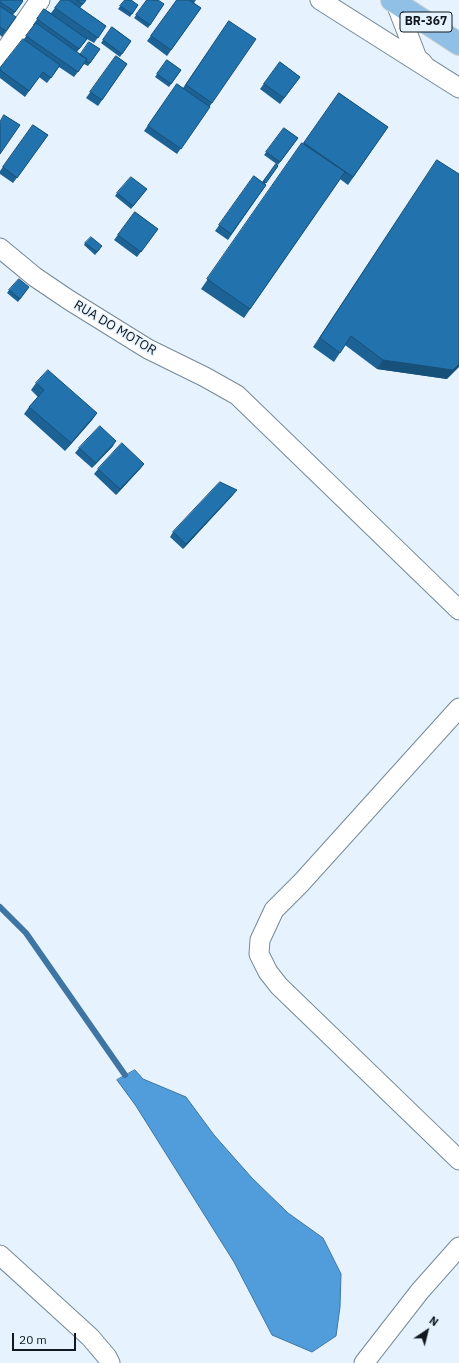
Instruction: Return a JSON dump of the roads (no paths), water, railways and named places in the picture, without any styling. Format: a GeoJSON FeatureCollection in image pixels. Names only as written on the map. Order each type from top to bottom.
{"type":"FeatureCollection","features":[{"type":"Feature","properties":{"kind":"main road","name":"BR-367"},"geometry":{"type":"LineString","coordinates":[[394,1],[459,44]]}},
{"type":"Feature","properties":{"kind":"street"},"geometry":{"type":"LineString","coordinates":[[0,58],[40,0]]}},
{"type":"Feature","properties":{"kind":"street"},"geometry":{"type":"LineString","coordinates":[[320,0],[459,88]]}},
{"type":"Feature","properties":{"kind":"street"},"geometry":{"type":"LineString","coordinates":[[394,1],[416,58],[435,72]]}},
{"type":"Feature","properties":{"kind":"street","name":"RUA DO MOTOR"},"geometry":{"type":"LineString","coordinates":[[0,248],[35,277],[69,300],[148,349],[205,377],[237,395],[459,610]]}},
{"type":"Feature","properties":{"kind":"street"},"geometry":{"type":"LineString","coordinates":[[459,708],[307,877],[274,910],[260,940],[259,954],[268,972],[279,986],[459,1160]]}},
{"type":"Feature","properties":{"kind":"street"},"geometry":{"type":"LineString","coordinates":[[364,1363],[420,1291],[459,1247]]}},
{"type":"Feature","properties":{"kind":"street"},"geometry":{"type":"LineString","coordinates":[[0,1255],[90,1337],[107,1357],[110,1363]]}},
{"type":"Feature","properties":{"kind":"water"},"geometry":{"type":"Polygon","coordinates":[[[135,1070],[143,1079],[186,1097],[214,1135],[252,1178],[288,1213],[323,1238],[341,1274],[340,1307],[336,1336],[312,1352],[272,1335],[234,1262],[136,1106],[117,1080],[135,1070]]]}},
{"type":"Feature","properties":{"kind":"waterway"},"geometry":{"type":"LineString","coordinates":[[0,907],[26,933],[125,1075]]}}]}
